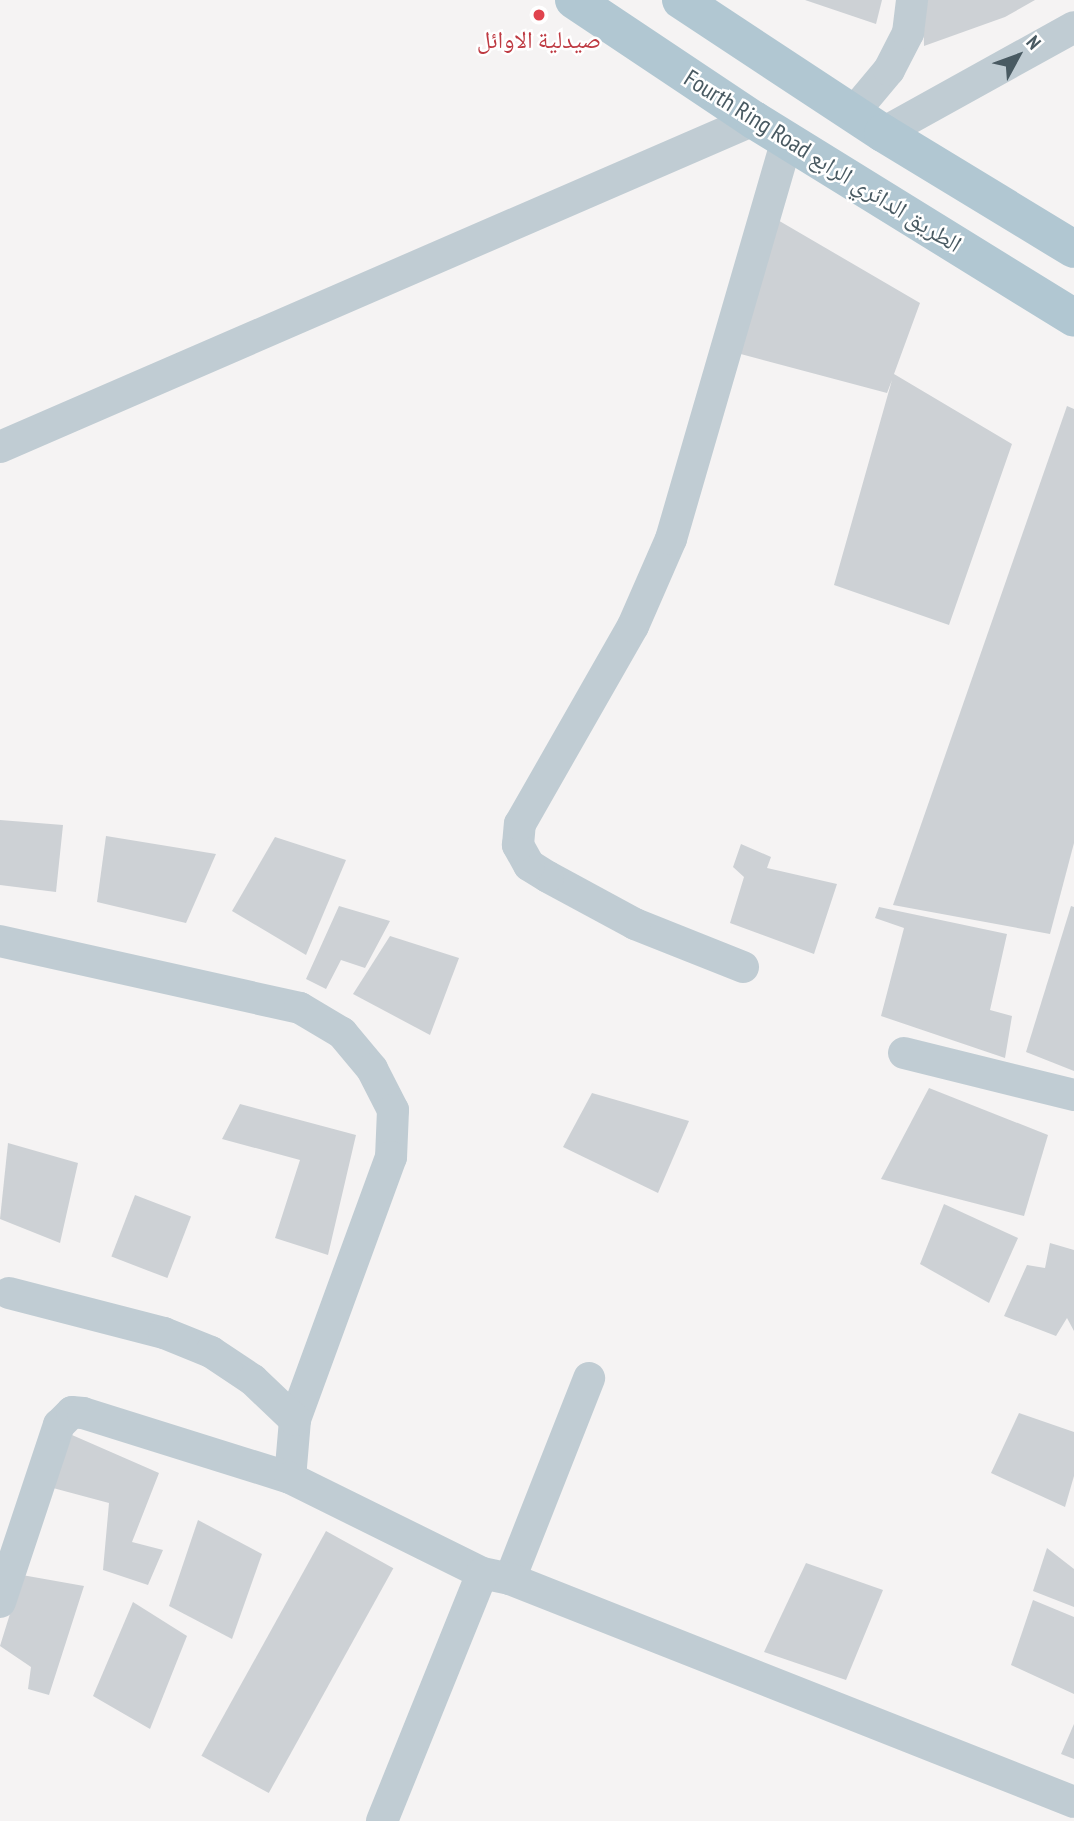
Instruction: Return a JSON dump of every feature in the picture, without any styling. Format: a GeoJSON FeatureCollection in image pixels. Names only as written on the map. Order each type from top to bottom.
{"type":"FeatureCollection","features":[{"type":"Feature","properties":{"kind":"main road","name":"Fourth Ring Road الطريق الدائري الرابع"},"geometry":{"type":"LineString","coordinates":[[574,0],[787,141],[1074,318]]}},
{"type":"Feature","properties":{"kind":"main road"},"geometry":{"type":"LineString","coordinates":[[681,0],[868,123],[1074,249]]}},
{"type":"Feature","properties":{"kind":"street"},"geometry":{"type":"LineString","coordinates":[[868,123],[889,70],[908,33],[912,0]]}},
{"type":"Feature","properties":{"kind":"street"},"geometry":{"type":"LineString","coordinates":[[868,123],[1074,27]]}},
{"type":"Feature","properties":{"kind":"street"},"geometry":{"type":"LineString","coordinates":[[0,447],[754,120]]}},
{"type":"Feature","properties":{"kind":"street"},"geometry":{"type":"LineString","coordinates":[[743,967],[635,924],[529,865],[519,845],[520,824],[633,626],[671,539],[787,141]]}},
{"type":"Feature","properties":{"kind":"street"},"geometry":{"type":"LineString","coordinates":[[0,941],[300,1008],[342,1033],[372,1069],[393,1110],[391,1157],[295,1420],[290,1478]]}},
{"type":"Feature","properties":{"kind":"street"},"geometry":{"type":"LineString","coordinates":[[904,1053],[1074,1096]]}},
{"type":"Feature","properties":{"kind":"street"},"geometry":{"type":"LineString","coordinates":[[9,1293],[164,1333],[211,1352],[253,1380],[295,1420]]}},
{"type":"Feature","properties":{"kind":"street"},"geometry":{"type":"LineString","coordinates":[[382,1821],[589,1378]]}},
{"type":"Feature","properties":{"kind":"street"},"geometry":{"type":"LineString","coordinates":[[0,1602],[59,1425],[64,1416],[72,1412],[290,1478],[496,1576],[1074,1802]]}},
{"type":"Feature","properties":{"kind":"building"},"geometry":{"type":"Polygon","coordinates":[[[805,0],[882,0],[876,24],[805,0]]]}},
{"type":"Feature","properties":{"kind":"building"},"geometry":{"type":"Polygon","coordinates":[[[923,0],[1035,0],[1005,17],[924,46],[923,0]]]}},
{"type":"Feature","properties":{"kind":"building"},"geometry":{"type":"Polygon","coordinates":[[[776,219],[920,303],[894,374],[1012,444],[949,625],[834,585],[892,380],[887,393],[737,353],[776,219]]]}},
{"type":"Feature","properties":{"kind":"building"},"geometry":{"type":"Polygon","coordinates":[[[1067,406],[1074,409],[1074,843],[1050,934],[893,905],[1067,406]]]}},
{"type":"Feature","properties":{"kind":"building"},"geometry":{"type":"Polygon","coordinates":[[[0,820],[63,825],[56,892],[0,885],[0,820]]]}},
{"type":"Feature","properties":{"kind":"building"},"geometry":{"type":"Polygon","coordinates":[[[106,836],[216,854],[186,923],[97,902],[106,836]]]}},
{"type":"Feature","properties":{"kind":"building"},"geometry":{"type":"Polygon","coordinates":[[[275,837],[346,860],[306,955],[232,911],[275,837]]]}},
{"type":"Feature","properties":{"kind":"building"},"geometry":{"type":"Polygon","coordinates":[[[741,844],[771,857],[767,868],[837,884],[814,954],[730,923],[744,877],[733,867],[741,844]]]}},
{"type":"Feature","properties":{"kind":"building"},"geometry":{"type":"Polygon","coordinates":[[[339,906],[390,921],[365,968],[341,960],[326,989],[306,979],[339,906]]]}},
{"type":"Feature","properties":{"kind":"building"},"geometry":{"type":"Polygon","coordinates":[[[1071,906],[1074,907],[1074,1071],[1026,1052],[1071,906]]]}},
{"type":"Feature","properties":{"kind":"building"},"geometry":{"type":"Polygon","coordinates":[[[879,907],[1007,934],[990,1010],[1012,1016],[1005,1058],[881,1016],[904,928],[875,918],[879,907]]]}},
{"type":"Feature","properties":{"kind":"building"},"geometry":{"type":"Polygon","coordinates":[[[390,936],[459,958],[430,1035],[353,994],[390,936]]]}},
{"type":"Feature","properties":{"kind":"building"},"geometry":{"type":"Polygon","coordinates":[[[929,1088],[1048,1135],[1024,1216],[881,1179],[929,1088]]]}},
{"type":"Feature","properties":{"kind":"building"},"geometry":{"type":"Polygon","coordinates":[[[592,1093],[689,1121],[658,1193],[563,1147],[592,1093]]]}},
{"type":"Feature","properties":{"kind":"building"},"geometry":{"type":"Polygon","coordinates":[[[240,1104],[356,1135],[328,1255],[275,1238],[300,1160],[222,1139],[240,1104]]]}},
{"type":"Feature","properties":{"kind":"building"},"geometry":{"type":"Polygon","coordinates":[[[8,1143],[78,1163],[60,1243],[0,1219],[8,1143]]]}},
{"type":"Feature","properties":{"kind":"building"},"geometry":{"type":"Polygon","coordinates":[[[135,1195],[191,1217],[167,1278],[111,1257],[135,1195]]]}},
{"type":"Feature","properties":{"kind":"building"},"geometry":{"type":"Polygon","coordinates":[[[944,1204],[1018,1238],[989,1303],[920,1264],[944,1204]]]}},
{"type":"Feature","properties":{"kind":"building"},"geometry":{"type":"Polygon","coordinates":[[[1050,1243],[1074,1250],[1074,1331],[1067,1318],[1056,1336],[1004,1316],[1027,1265],[1045,1268],[1050,1243]]]}},
{"type":"Feature","properties":{"kind":"building"},"geometry":{"type":"Polygon","coordinates":[[[1019,1413],[1074,1432],[1074,1476],[1065,1507],[991,1473],[1019,1413]]]}},
{"type":"Feature","properties":{"kind":"building"},"geometry":{"type":"Polygon","coordinates":[[[72,1435],[159,1473],[132,1542],[163,1550],[148,1585],[103,1570],[109,1503],[53,1488],[72,1435]]]}},
{"type":"Feature","properties":{"kind":"building"},"geometry":{"type":"Polygon","coordinates":[[[198,1520],[262,1554],[232,1639],[169,1606],[198,1520]]]}},
{"type":"Feature","properties":{"kind":"building"},"geometry":{"type":"Polygon","coordinates":[[[326,1531],[393,1568],[269,1793],[201,1756],[326,1531]]]}},
{"type":"Feature","properties":{"kind":"building"},"geometry":{"type":"Polygon","coordinates":[[[1047,1548],[1074,1569],[1074,1607],[1033,1591],[1047,1548]]]}},
{"type":"Feature","properties":{"kind":"building"},"geometry":{"type":"Polygon","coordinates":[[[806,1563],[883,1590],[846,1680],[764,1652],[806,1563]]]}},
{"type":"Feature","properties":{"kind":"building"},"geometry":{"type":"Polygon","coordinates":[[[22,1575],[84,1586],[49,1695],[28,1689],[31,1667],[0,1646],[22,1575]]]}},
{"type":"Feature","properties":{"kind":"building"},"geometry":{"type":"Polygon","coordinates":[[[1033,1600],[1074,1617],[1074,1694],[1011,1665],[1033,1600]]]}},
{"type":"Feature","properties":{"kind":"building"},"geometry":{"type":"Polygon","coordinates":[[[133,1602],[187,1636],[150,1729],[93,1696],[133,1602]]]}},
{"type":"Feature","properties":{"kind":"building"},"geometry":{"type":"Polygon","coordinates":[[[1074,1724],[1074,1759],[1061,1754],[1074,1724]]]}},
{"type":"Feature","properties":{"kind":"place","name":"صيدلية الاوائل"},"geometry":{"type":"Point","coordinates":[539,15]}}]}
